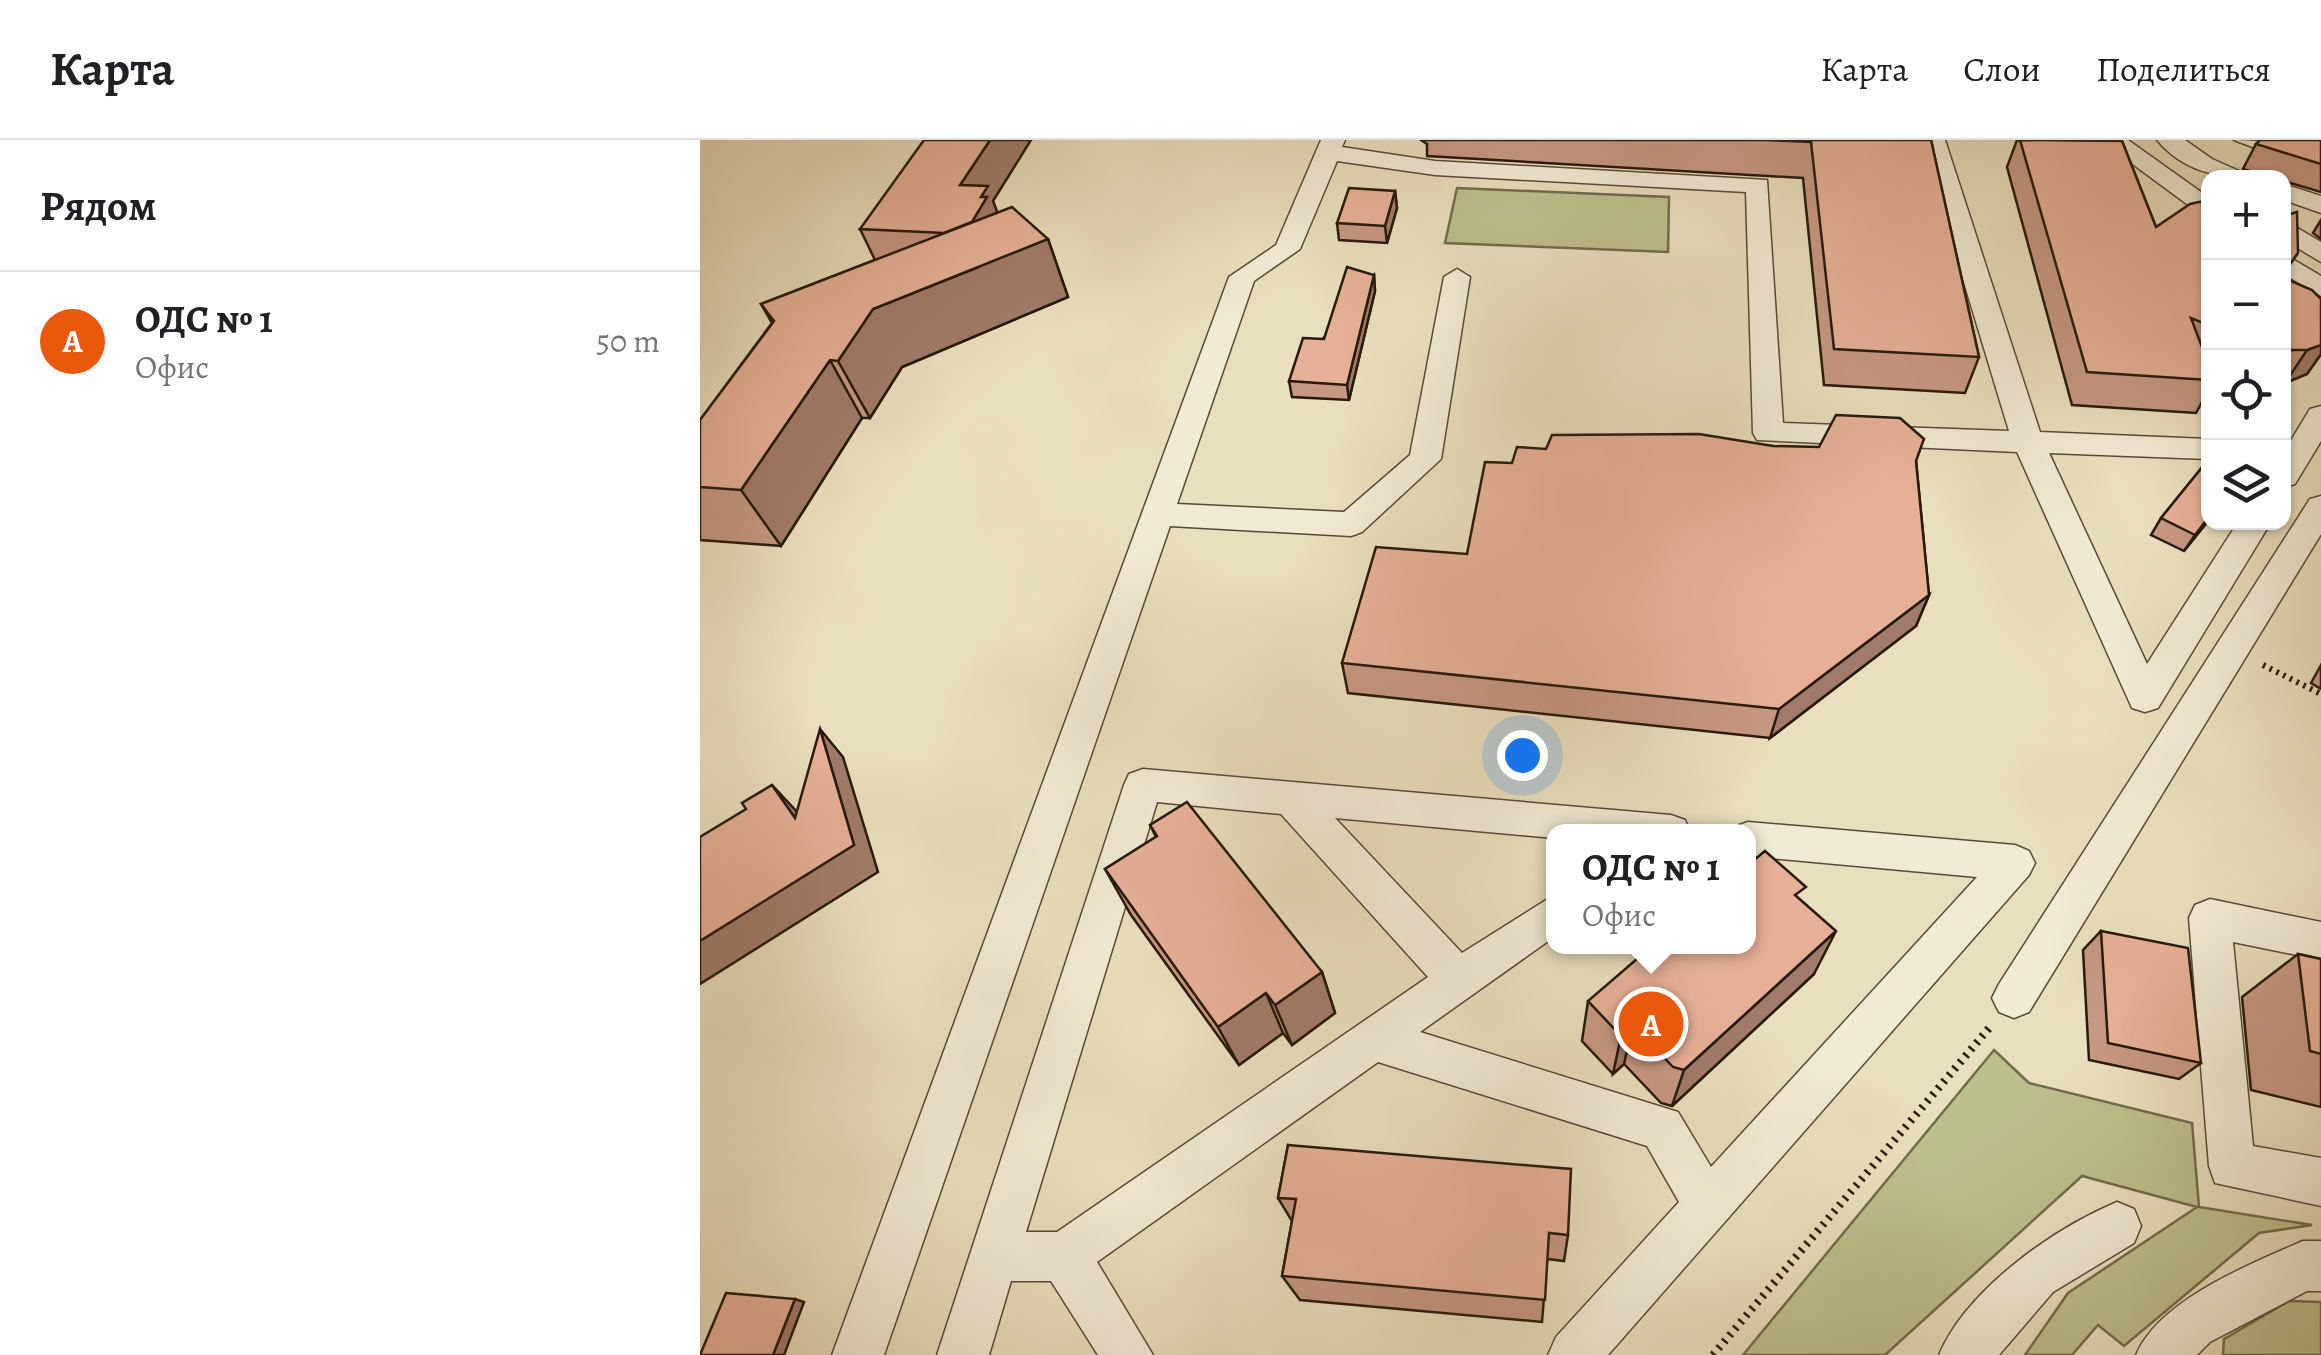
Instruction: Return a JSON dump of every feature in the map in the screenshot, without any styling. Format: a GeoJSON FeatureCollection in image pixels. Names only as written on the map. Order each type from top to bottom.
{"type":"FeatureCollection","features":[{"type":"Feature","properties":{"kind":"lane"},"geometry":{"type":"LineString","coordinates":[[1932,140],[2028,442],[2146,698],[2249,530]]}},
{"type":"Feature","properties":{"kind":"lane"},"geometry":{"type":"LineString","coordinates":[[2112,140],[2201,203]]}},
{"type":"Feature","properties":{"kind":"lane"},"geometry":{"type":"LineString","coordinates":[[2169,140],[2203,164],[2220,170]]}},
{"type":"Feature","properties":{"kind":"lane"},"geometry":{"type":"LineString","coordinates":[[2246,140],[2289,154],[2321,150]]}},
{"type":"Feature","properties":{"kind":"lane"},"geometry":{"type":"LineString","coordinates":[[858,1355],[1242,277],[1287,248],[1330,146],[1435,168],[1758,185],[1768,434],[2201,448]]}},
{"type":"Feature","properties":{"kind":"lane"},"geometry":{"type":"LineString","coordinates":[[2291,194],[2321,205]]}},
{"type":"Feature","properties":{"kind":"lane"},"geometry":{"type":"LineString","coordinates":[[2291,233],[2321,254]]}},
{"type":"Feature","properties":{"kind":"lane"},"geometry":{"type":"LineString","coordinates":[[2291,267],[2321,288]]}},
{"type":"Feature","properties":{"kind":"lane"},"geometry":{"type":"LineString","coordinates":[[1158,514],[1351,524],[1426,458],[1457,278]]}},
{"type":"Feature","properties":{"kind":"lane"},"geometry":{"type":"LineString","coordinates":[[2291,457],[2321,416]]}},
{"type":"Feature","properties":{"kind":"lane"},"geometry":{"type":"LineString","coordinates":[[2014,998],[2321,507]]}},
{"type":"Feature","properties":{"kind":"lane"},"geometry":{"type":"LineString","coordinates":[[963,1355],[1143,785],[1582,824]]}},
{"type":"Feature","properties":{"kind":"lane"},"geometry":{"type":"LineString","coordinates":[[1291,798],[1458,980]]}},
{"type":"Feature","properties":{"kind":"lane"},"geometry":{"type":"LineString","coordinates":[[1574,1355],[2015,863],[1756,840]]}},
{"type":"Feature","properties":{"kind":"lane"},"geometry":{"type":"LineString","coordinates":[[2321,941],[2210,918],[2232,1166],[2321,1182]]}},
{"type":"Feature","properties":{"kind":"lane"},"geometry":{"type":"LineString","coordinates":[[992,1257],[1064,1256],[1546,920]]}},
{"type":"Feature","properties":{"kind":"lane"},"geometry":{"type":"LineString","coordinates":[[1372,1039],[1662,1128],[1709,1208]]}},
{"type":"Feature","properties":{"kind":"lane"},"geometry":{"type":"LineString","coordinates":[[1965,1355],[2036,1275],[2117,1226]]}},
{"type":"Feature","properties":{"kind":"lane"},"geometry":{"type":"LineString","coordinates":[[1064,1256],[1127,1355]]}},
{"type":"Feature","properties":{"kind":"lane"},"geometry":{"type":"LineString","coordinates":[[2162,1355],[2192,1324],[2303,1266],[2321,1266]]}},
{"type":"Feature","properties":{"kind":"path"},"geometry":{"type":"LineString","coordinates":[[2253,660],[2321,694]]}},
{"type":"Feature","properties":{"kind":"green space"},"geometry":{"type":"Polygon","coordinates":[[[1457,188],[1669,197],[1668,252],[1445,243],[1457,188]]]}},
{"type":"Feature","properties":{"kind":"green space"},"geometry":{"type":"Polygon","coordinates":[[[1994,1050],[2029,1083],[2192,1123],[2199,1207],[2312,1225],[2259,1233],[2124,1346],[2098,1325],[2072,1355],[2025,1355],[2068,1293],[2197,1207],[2082,1176],[1885,1355],[1743,1355],[1994,1050]]]}},
{"type":"Feature","properties":{"kind":"green space"},"geometry":{"type":"Polygon","coordinates":[[[2289,1301],[2321,1302],[2321,1355],[2223,1355],[2224,1339],[2289,1301]]]}},
{"type":"Feature","properties":{"kind":"building"},"geometry":{"type":"Polygon","coordinates":[[[924,140],[990,140],[960,185],[988,186],[981,197],[987,197],[972,222],[944,233],[860,229],[924,140]]]}},
{"type":"Feature","properties":{"kind":"building"},"geometry":{"type":"Polygon","coordinates":[[[1769,140],[1931,140],[1979,357],[1834,349],[1811,142],[1769,140]]]}},
{"type":"Feature","properties":{"kind":"building"},"geometry":{"type":"Polygon","coordinates":[[[2020,140],[2122,141],[2156,227],[2190,204],[2201,202],[2201,322],[2191,318],[2201,344],[2201,380],[2087,372],[2020,140]]]}},
{"type":"Feature","properties":{"kind":"building"},"geometry":{"type":"Polygon","coordinates":[[[2260,140],[2321,140],[2321,164],[2256,144],[2260,140]]]}},
{"type":"Feature","properties":{"kind":"building"},"geometry":{"type":"Polygon","coordinates":[[[1349,188],[1395,191],[1385,226],[1337,223],[1349,188]]]}},
{"type":"Feature","properties":{"kind":"building"},"geometry":{"type":"Polygon","coordinates":[[[1012,207],[1048,239],[873,309],[838,361],[830,360],[741,490],[700,487],[700,420],[774,321],[761,304],[1012,207]]]}},
{"type":"Feature","properties":{"kind":"building"},"geometry":{"type":"Polygon","coordinates":[[[2297,212],[2298,253],[2291,263],[2291,260],[2291,214],[2297,212]]]}},
{"type":"Feature","properties":{"kind":"building"},"geometry":{"type":"Polygon","coordinates":[[[1347,267],[1374,275],[1347,385],[1289,381],[1303,338],[1324,339],[1347,267]]]}},
{"type":"Feature","properties":{"kind":"building"},"geometry":{"type":"Polygon","coordinates":[[[2291,281],[2312,290],[2321,299],[2321,345],[2291,350],[2291,281]]]}},
{"type":"Feature","properties":{"kind":"building"},"geometry":{"type":"Polygon","coordinates":[[[1836,415],[1900,418],[1924,439],[1916,461],[1929,595],[1779,709],[1342,663],[1376,547],[1467,554],[1485,462],[1512,463],[1517,447],[1546,449],[1552,435],[1699,434],[1773,446],[1819,447],[1836,415]]]}},
{"type":"Feature","properties":{"kind":"building"},"geometry":{"type":"Polygon","coordinates":[[[2201,469],[2201,527],[2195,535],[2161,518],[2201,469]]]}},
{"type":"Feature","properties":{"kind":"building"},"geometry":{"type":"Polygon","coordinates":[[[820,729],[854,845],[700,941],[700,837],[746,809],[742,803],[772,785],[795,818],[820,729]]]}},
{"type":"Feature","properties":{"kind":"building"},"geometry":{"type":"Polygon","coordinates":[[[1187,802],[1322,972],[1275,1005],[1266,993],[1218,1027],[1105,869],[1157,836],[1150,825],[1187,802]]]}},
{"type":"Feature","properties":{"kind":"building"},"geometry":{"type":"Polygon","coordinates":[[[1765,851],[1806,887],[1795,895],[1836,931],[1684,1070],[1673,1067],[1633,1025],[1621,1036],[1588,1001],[1643,954],[1756,954],[1756,858],[1765,851]]]}},
{"type":"Feature","properties":{"kind":"building"},"geometry":{"type":"Polygon","coordinates":[[[2101,931],[2188,948],[2201,1063],[2108,1043],[2101,931]]]}},
{"type":"Feature","properties":{"kind":"building"},"geometry":{"type":"Polygon","coordinates":[[[2298,954],[2321,959],[2321,1054],[2310,1051],[2298,954]]]}},
{"type":"Feature","properties":{"kind":"building"},"geometry":{"type":"Polygon","coordinates":[[[1288,1145],[1571,1169],[1568,1235],[1549,1233],[1545,1300],[1282,1276],[1296,1199],[1278,1198],[1288,1145]]]}},
{"type":"Feature","properties":{"kind":"building"},"geometry":{"type":"Polygon","coordinates":[[[726,1293],[795,1299],[773,1355],[700,1355],[726,1293]]]}},
{"type":"Feature","properties":{"kind":"place","name":"ОДС № 1"},"geometry":{"type":"Point","coordinates":[1651,1024]}}]}
